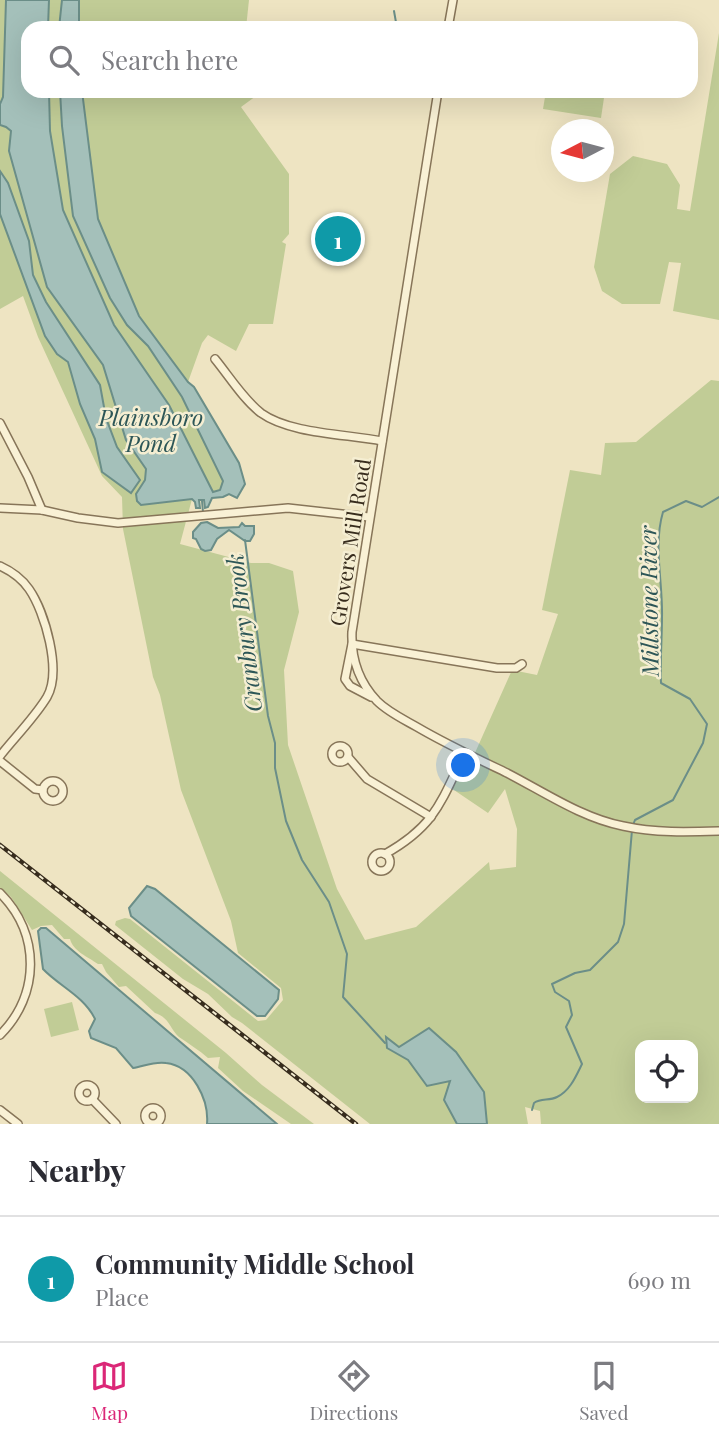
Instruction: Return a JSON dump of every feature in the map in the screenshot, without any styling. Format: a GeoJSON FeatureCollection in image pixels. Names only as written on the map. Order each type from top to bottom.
{"type":"FeatureCollection","features":[{"type":"Feature","properties":{"kind":"street"},"geometry":{"type":"LineString","coordinates":[[449,21],[453,0]]}},
{"type":"Feature","properties":{"kind":"street","name":"Grovers Mill Road"},"geometry":{"type":"LineString","coordinates":[[437,98],[369,517],[352,644],[361,679],[375,699],[394,714],[464,754],[586,814],[622,826],[642,829],[719,831]]}},
{"type":"Feature","properties":{"kind":"street"},"geometry":{"type":"LineString","coordinates":[[215,359],[254,407],[265,416],[317,432],[382,441]]}},
{"type":"Feature","properties":{"kind":"street"},"geometry":{"type":"LineString","coordinates":[[0,425],[42,510]]}},
{"type":"Feature","properties":{"kind":"street"},"geometry":{"type":"LineString","coordinates":[[0,508],[42,510],[113,523],[288,508],[369,517]]}},
{"type":"Feature","properties":{"kind":"street"},"geometry":{"type":"LineString","coordinates":[[0,566],[20,579],[34,598],[51,650],[53,667],[47,696],[0,755]]}},
{"type":"Feature","properties":{"kind":"street"},"geometry":{"type":"LineString","coordinates":[[375,699],[347,683],[347,661],[352,644],[497,668],[516,668],[522,664]]}},
{"type":"Feature","properties":{"kind":"street"},"geometry":{"type":"LineString","coordinates":[[386,853],[413,838],[432,817],[464,754]]}},
{"type":"Feature","properties":{"kind":"street"},"geometry":{"type":"LineString","coordinates":[[348,757],[367,779],[432,817]]}},
{"type":"Feature","properties":{"kind":"street"},"geometry":{"type":"LineString","coordinates":[[0,761],[35,789],[43,790]]}},
{"type":"Feature","properties":{"kind":"street"},"geometry":{"type":"LineString","coordinates":[[0,893],[23,925],[30,949],[31,968],[24,1000],[14,1021],[0,1035]]}},
{"type":"Feature","properties":{"kind":"street"},"geometry":{"type":"LineString","coordinates":[[92,1099],[116,1124]]}},
{"type":"Feature","properties":{"kind":"street"},"geometry":{"type":"LineString","coordinates":[[0,1110],[18,1124]]}},
{"type":"Feature","properties":{"kind":"green space"},"geometry":{"type":"Polygon","coordinates":[[[0,0],[6,0],[3,98],[0,104],[0,0]]]}},
{"type":"Feature","properties":{"kind":"green space"},"geometry":{"type":"Polygon","coordinates":[[[49,0],[62,0],[60,21],[48,21],[49,0]]]}},
{"type":"Feature","properties":{"kind":"green space"},"geometry":{"type":"Polygon","coordinates":[[[79,0],[249,0],[247,21],[79,21],[79,0]]]}},
{"type":"Feature","properties":{"kind":"green space"},"geometry":{"type":"Polygon","coordinates":[[[719,33],[719,320],[673,311],[681,263],[669,262],[660,304],[622,304],[602,291],[594,267],[609,182],[614,182],[614,171],[633,156],[667,164],[680,185],[677,209],[690,211],[719,33]]]}},
{"type":"Feature","properties":{"kind":"green space"},"geometry":{"type":"Polygon","coordinates":[[[49,98],[60,98],[73,216],[110,298],[127,325],[148,346],[182,398],[223,481],[220,490],[213,492],[169,405],[114,325],[63,210],[50,131],[49,98]]]}},
{"type":"Feature","properties":{"kind":"green space"},"geometry":{"type":"Polygon","coordinates":[[[83,98],[253,98],[241,107],[289,174],[289,234],[282,242],[286,244],[273,324],[249,324],[236,351],[208,335],[202,343],[188,382],[139,316],[98,219],[83,98]]]}},
{"type":"Feature","properties":{"kind":"green space"},"geometry":{"type":"Polygon","coordinates":[[[545,98],[604,98],[601,118],[543,109],[545,98]]]}},
{"type":"Feature","properties":{"kind":"green space"},"geometry":{"type":"Polygon","coordinates":[[[0,125],[11,131],[9,151],[47,287],[103,365],[126,440],[146,469],[145,480],[141,485],[142,505],[192,499],[180,544],[251,563],[269,563],[293,571],[299,612],[284,670],[288,745],[337,889],[365,940],[416,927],[489,862],[490,870],[516,867],[517,829],[505,789],[488,813],[451,788],[468,752],[474,755],[512,670],[537,675],[558,614],[542,610],[570,470],[601,475],[605,443],[636,442],[711,380],[719,381],[719,1124],[541,1124],[540,1111],[525,1107],[528,1124],[487,1124],[484,1092],[399,1047],[387,1048],[408,1060],[427,1086],[450,1081],[444,1100],[457,1124],[370,1124],[232,1017],[208,994],[183,979],[115,925],[116,921],[130,919],[258,1021],[266,1020],[283,1000],[281,988],[238,953],[231,921],[181,790],[160,695],[153,677],[123,529],[122,497],[102,476],[38,337],[23,296],[0,309],[0,214],[45,336],[57,354],[68,362],[80,404],[95,439],[102,472],[134,471],[117,447],[106,418],[100,385],[46,302],[33,275],[29,241],[8,183],[0,171],[0,125]]]}},
{"type":"Feature","properties":{"kind":"green space"},"geometry":{"type":"Polygon","coordinates":[[[0,871],[262,1085],[314,1124],[291,1124],[243,1091],[218,1068],[220,1057],[208,1058],[179,1037],[163,1017],[126,986],[119,987],[102,964],[81,953],[70,939],[64,939],[52,925],[32,930],[11,897],[0,888],[0,871]]]}},
{"type":"Feature","properties":{"kind":"green space"},"geometry":{"type":"Polygon","coordinates":[[[72,1002],[79,1030],[51,1037],[44,1009],[72,1002]]]}},
{"type":"Feature","properties":{"kind":"water","name":"Plainsboro Pond"},"geometry":{"type":"Polygon","coordinates":[[[6,0],[49,0],[48,21],[21,21],[21,98],[49,98],[50,131],[63,210],[114,325],[169,405],[213,492],[220,490],[223,481],[182,397],[148,346],[127,325],[110,298],[73,216],[60,98],[83,98],[98,219],[139,316],[194,387],[239,463],[245,484],[237,498],[229,494],[212,498],[205,508],[204,500],[199,500],[200,508],[196,508],[192,499],[141,505],[137,501],[136,494],[145,480],[146,469],[126,440],[103,365],[47,287],[9,151],[11,131],[0,125],[0,104],[3,97],[6,0]]]}},
{"type":"Feature","properties":{"kind":"water"},"geometry":{"type":"Polygon","coordinates":[[[62,0],[79,0],[79,21],[60,21],[62,0]]]}},
{"type":"Feature","properties":{"kind":"water","name":"Plainsboro Pond"},"geometry":{"type":"Polygon","coordinates":[[[0,171],[8,183],[29,241],[33,275],[46,302],[100,385],[106,418],[117,447],[140,480],[131,493],[102,472],[95,439],[80,404],[68,362],[57,354],[45,336],[0,214],[0,171]]]}},
{"type":"Feature","properties":{"kind":"water","name":"Cranbury Brook"},"geometry":{"type":"Polygon","coordinates":[[[207,522],[218,528],[239,527],[242,523],[245,526],[254,526],[254,534],[250,541],[245,541],[229,530],[217,539],[211,550],[205,551],[193,538],[193,532],[201,523],[207,522]]]}},
{"type":"Feature","properties":{"kind":"water"},"geometry":{"type":"Polygon","coordinates":[[[147,886],[155,889],[279,990],[278,999],[265,1016],[257,1016],[131,916],[129,908],[147,886]]]}},
{"type":"Feature","properties":{"kind":"water"},"geometry":{"type":"Polygon","coordinates":[[[46,928],[277,1124],[207,1124],[202,1095],[184,1070],[176,1065],[162,1063],[133,1068],[116,1048],[91,1038],[89,1031],[95,1019],[90,1011],[43,969],[38,931],[46,928]]]}},
{"type":"Feature","properties":{"kind":"water"},"geometry":{"type":"Polygon","coordinates":[[[429,1028],[456,1052],[484,1092],[487,1124],[457,1124],[444,1100],[450,1081],[427,1086],[408,1060],[387,1048],[386,1037],[399,1047],[429,1028]]]}},
{"type":"Feature","properties":{"kind":"waterway"},"geometry":{"type":"LineString","coordinates":[[394,11],[396,21]]}},
{"type":"Feature","properties":{"kind":"waterway","name":"Millstone River"},"geometry":{"type":"LineString","coordinates":[[633,825],[635,820],[673,800],[703,743],[707,724],[690,699],[661,683],[659,538],[663,512],[686,501],[702,507],[719,497]]}},
{"type":"Feature","properties":{"kind":"waterway","name":"Cranbury Brook"},"geometry":{"type":"LineString","coordinates":[[202,501],[203,512]]}},
{"type":"Feature","properties":{"kind":"waterway","name":"Cranbury Brook"},"geometry":{"type":"LineString","coordinates":[[245,540],[268,716],[275,743],[275,768],[286,821],[302,860],[329,902],[347,954],[343,997],[385,1043]]}},
{"type":"Feature","properties":{"kind":"waterway","name":"Millstone River"},"geometry":{"type":"LineString","coordinates":[[532,1110],[537,1101],[554,1098],[566,1091],[582,1064],[566,1027],[572,1015],[569,1001],[555,992],[552,984],[575,973],[590,970],[618,942],[624,924],[632,830]]}},
{"type":"Feature","properties":{"kind":"railway"},"geometry":{"type":"LineString","coordinates":[[0,845],[356,1124]]}},
{"type":"Feature","properties":{"kind":"place","name":"Community Middle School"},"geometry":{"type":"Point","coordinates":[338,239]}}]}
